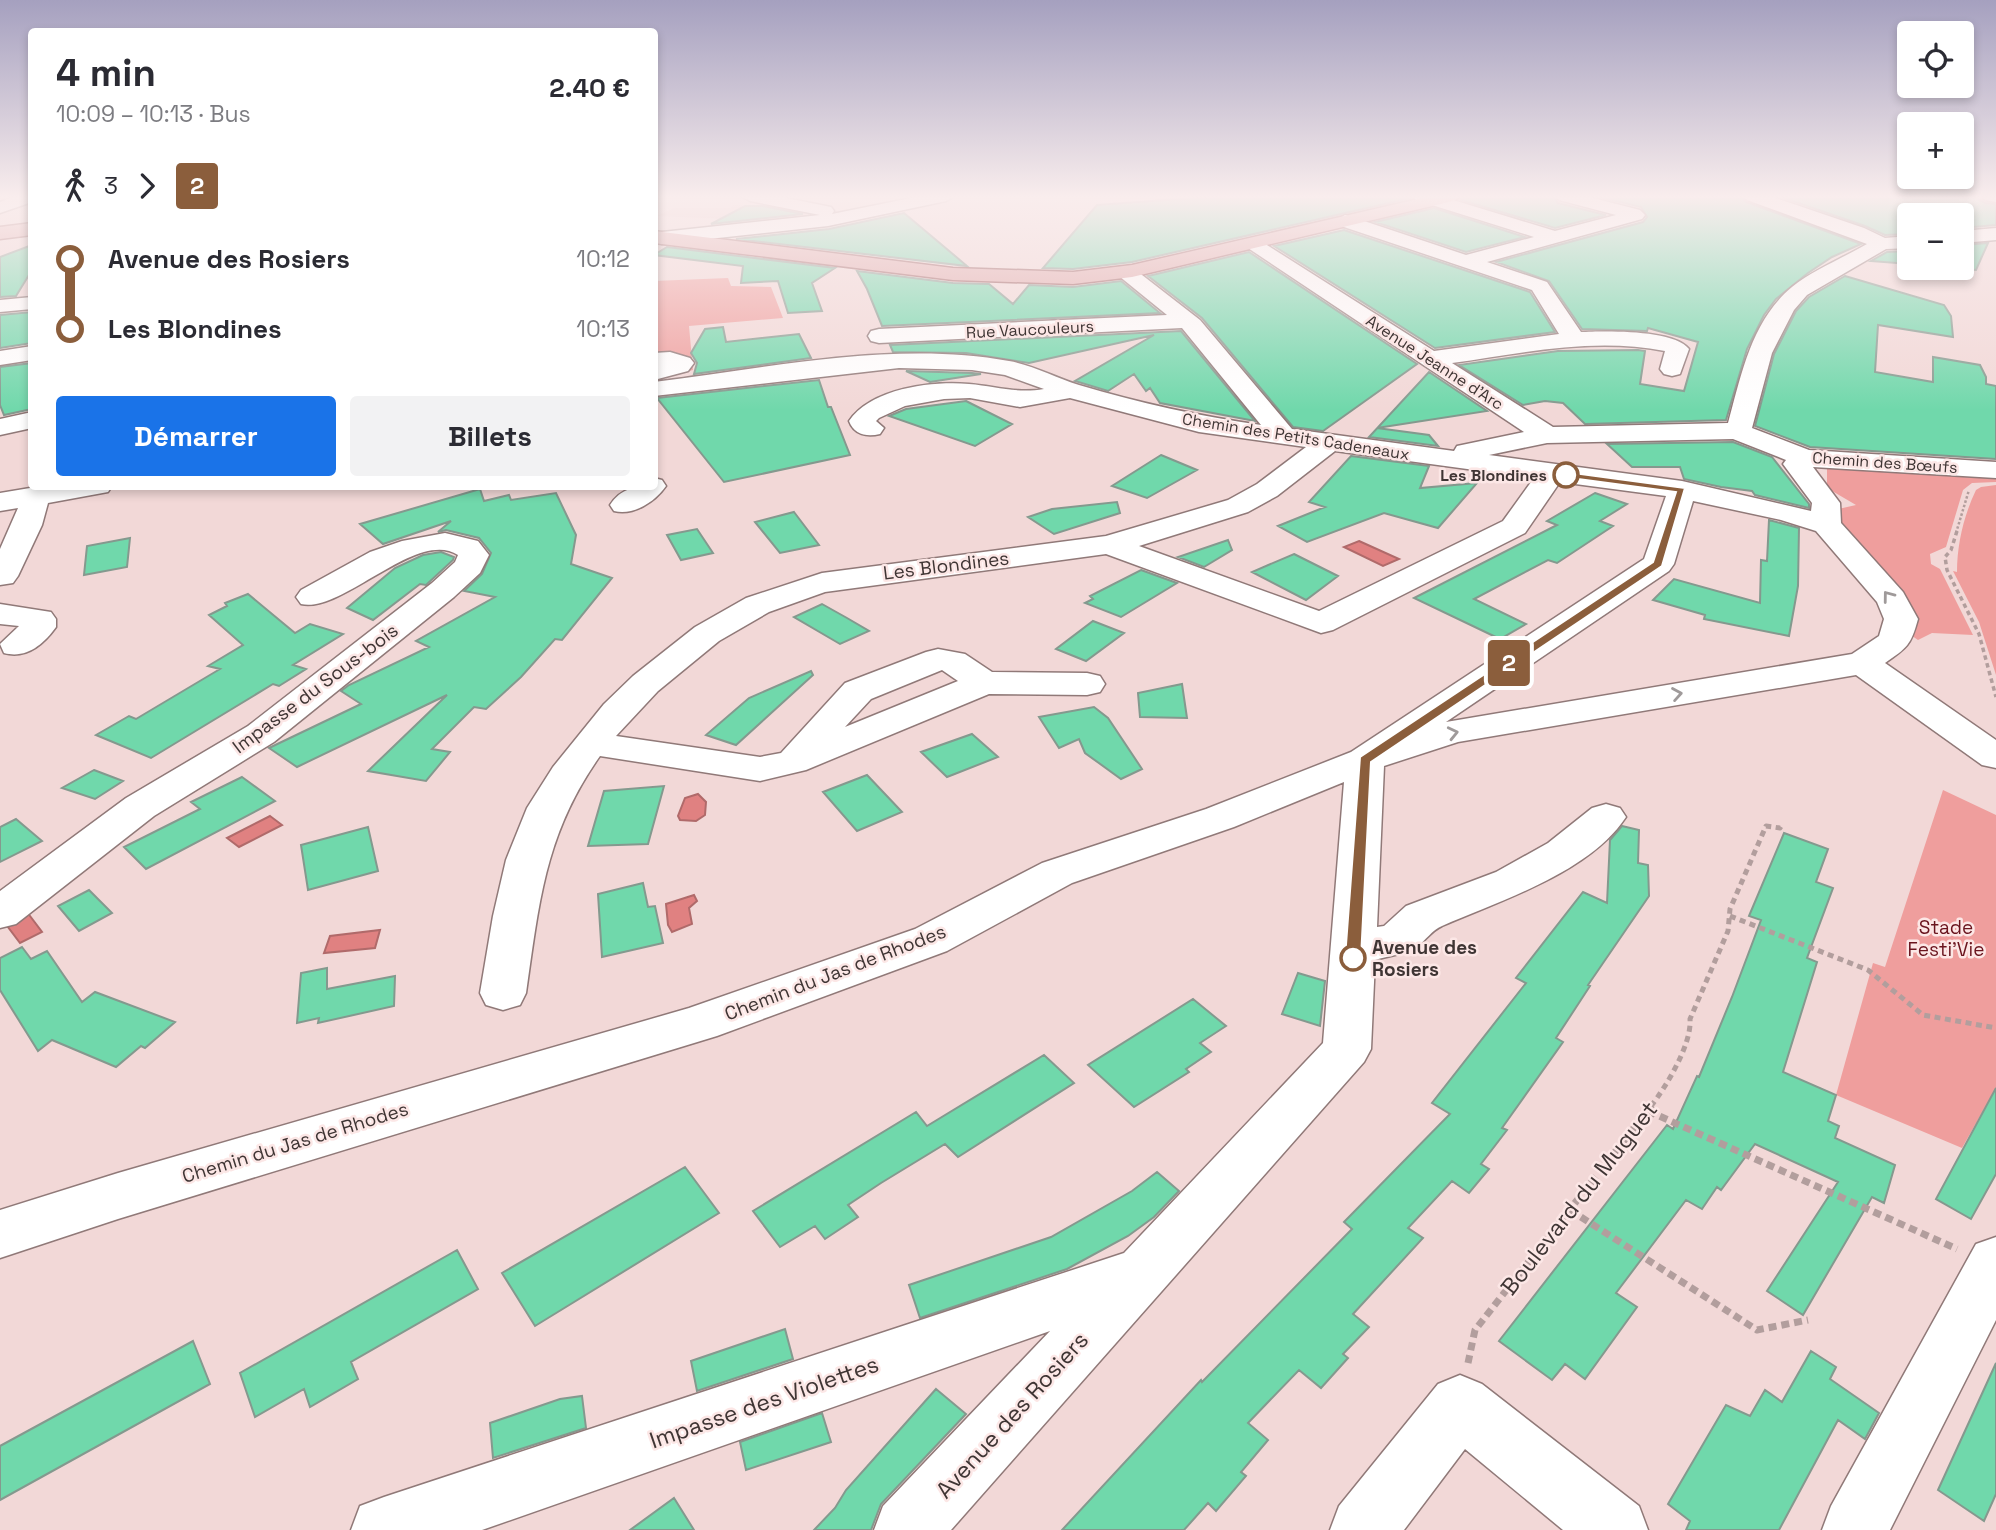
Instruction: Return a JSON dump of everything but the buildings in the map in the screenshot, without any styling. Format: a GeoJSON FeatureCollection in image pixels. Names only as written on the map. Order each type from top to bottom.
{"type":"FeatureCollection","features":[{"type":"Feature","properties":{"kind":"main road"},"geometry":{"type":"LineString","coordinates":[[907,267],[986,277],[1073,278],[1147,267]]}},
{"type":"Feature","properties":{"kind":"street","name":"Avenue Jeanne d'Arc"},"geometry":{"type":"LineString","coordinates":[[1288,267],[1547,435]]}},
{"type":"Feature","properties":{"kind":"street"},"geometry":{"type":"LineString","coordinates":[[1485,267],[1540,286],[1573,338]]}},
{"type":"Feature","properties":{"kind":"street"},"geometry":{"type":"LineString","coordinates":[[1736,430],[1741,425],[1764,336],[1775,318],[1800,292],[1842,267]]}},
{"type":"Feature","properties":{"kind":"street"},"geometry":{"type":"LineString","coordinates":[[1126,272],[1187,321],[1282,434]]}},
{"type":"Feature","properties":{"kind":"street"},"geometry":{"type":"LineString","coordinates":[[0,306],[28,303]]}},
{"type":"Feature","properties":{"kind":"street","name":"Rue Vaucouleurs"},"geometry":{"type":"LineString","coordinates":[[873,336],[1187,321]]}},
{"type":"Feature","properties":{"kind":"street"},"geometry":{"type":"LineString","coordinates":[[1430,359],[1573,338],[1673,346],[1677,349],[1672,369]]}},
{"type":"Feature","properties":{"kind":"street"},"geometry":{"type":"LineString","coordinates":[[0,358],[28,353]]}},
{"type":"Feature","properties":{"kind":"street"},"geometry":{"type":"LineString","coordinates":[[658,360],[682,362],[680,366],[658,372]]}},
{"type":"Feature","properties":{"kind":"street","name":"Chemin des Petits Cadeneaux"},"geometry":{"type":"LineString","coordinates":[[658,389],[847,365],[942,360],[1009,368],[1069,390],[1199,424],[1441,457],[1547,435],[1647,435],[1736,430]]}},
{"type":"Feature","properties":{"kind":"street"},"geometry":{"type":"LineString","coordinates":[[871,428],[863,425],[862,421],[866,414],[882,405],[943,391],[1028,399],[1069,390]]}},
{"type":"Feature","properties":{"kind":"street"},"geometry":{"type":"LineString","coordinates":[[0,427],[28,422]]}},
{"type":"Feature","properties":{"kind":"street","name":"Chemin des Bœufs"},"geometry":{"type":"LineString","coordinates":[[1736,430],[1790,453],[1807,457],[1986,477]]}},
{"type":"Feature","properties":{"kind":"street"},"geometry":{"type":"LineString","coordinates":[[1647,435],[1668,459],[1682,490]]}},
{"type":"Feature","properties":{"kind":"street","name":"Les Blondines"},"geometry":{"type":"LineString","coordinates":[[503,993],[519,893],[534,839],[557,790],[590,743],[659,673],[737,615],[777,596],[857,576],[1109,545],[1238,506],[1267,490],[1330,441]]}},
{"type":"Feature","properties":{"kind":"street"},"geometry":{"type":"LineString","coordinates":[[1365,760],[1451,732],[1862,663],[1895,641],[1901,619],[1892,599],[1826,525],[1787,513],[1682,490],[1441,457]]}},
{"type":"Feature","properties":{"kind":"street"},"geometry":{"type":"LineString","coordinates":[[1797,464],[1826,503],[1826,525]]}},
{"type":"Feature","properties":{"kind":"street"},"geometry":{"type":"LineString","coordinates":[[1109,545],[1321,623],[1514,527],[1552,473]]}},
{"type":"Feature","properties":{"kind":"street"},"geometry":{"type":"LineString","coordinates":[[2,576],[27,525],[24,496],[68,490]]}},
{"type":"Feature","properties":{"kind":"street"},"geometry":{"type":"LineString","coordinates":[[624,505],[646,490]]}},
{"type":"Feature","properties":{"kind":"street","name":"Chemin du Jas de Rhodes"},"geometry":{"type":"LineString","coordinates":[[0,1234],[145,1188],[700,1023],[931,940],[1057,873],[1220,818],[1365,760],[1658,564],[1682,490]]}},
{"type":"Feature","properties":{"kind":"street","name":"Impasse du Sous-bois"},"geometry":{"type":"LineString","coordinates":[[0,913],[139,807],[261,734],[443,590],[469,566],[474,555],[466,545],[449,542],[429,544],[360,568],[333,588],[312,597]]}},
{"type":"Feature","properties":{"kind":"street"},"geometry":{"type":"LineString","coordinates":[[0,614],[39,619],[39,627],[16,646]]}},
{"type":"Feature","properties":{"kind":"street"},"geometry":{"type":"LineString","coordinates":[[1862,663],[1996,757]]}},
{"type":"Feature","properties":{"kind":"street"},"geometry":{"type":"LineString","coordinates":[[590,743],[760,769],[792,762],[984,683],[1087,684]]}},
{"type":"Feature","properties":{"kind":"street","name":"Avenue des Rosiers"},"geometry":{"type":"LineString","coordinates":[[907,1530],[1347,1049],[1365,760]]}},
{"type":"Feature","properties":{"kind":"street"},"geometry":{"type":"LineString","coordinates":[[1353,950],[1399,937],[1422,917],[1511,882],[1563,853],[1606,817]]}},
{"type":"Feature","properties":{"kind":"street"},"geometry":{"type":"LineString","coordinates":[[1855,1530],[1995,1264]]}},
{"type":"Feature","properties":{"kind":"street","name":"Impasse des Violettes"},"geometry":{"type":"LineString","coordinates":[[384,1530],[1144,1272]]}},
{"type":"Feature","properties":{"kind":"street"},"geometry":{"type":"LineString","coordinates":[[1363,1530],[1460,1405],[1615,1530]]}},
{"type":"Feature","properties":{"kind":"path"},"geometry":{"type":"LineString","coordinates":[[1986,477],[1966,492],[1951,550],[1945,557],[1947,570],[1979,634],[1996,698]]}},
{"type":"Feature","properties":{"kind":"path","name":"Boulevard du Muguet"},"geometry":{"type":"LineString","coordinates":[[1460,1405],[1475,1329],[1665,1088],[1691,1030],[1690,1019],[1728,931],[1730,916],[1766,825],[1780,828],[1783,823]]}},
{"type":"Feature","properties":{"kind":"path"},"geometry":{"type":"LineString","coordinates":[[1730,916],[1868,970],[1923,1015],[1996,1028]]}},
{"type":"Feature","properties":{"kind":"path"},"geometry":{"type":"LineString","coordinates":[[1648,1111],[1995,1264]]}},
{"type":"Feature","properties":{"kind":"path"},"geometry":{"type":"LineString","coordinates":[[1570,1210],[1757,1329],[1808,1320]]}},
{"type":"Feature","properties":{"kind":"green space"},"geometry":{"type":"Polygon","coordinates":[[[728,278],[731,286],[771,287],[783,318],[689,326],[693,370],[658,379],[658,281],[728,278]]]}},
{"type":"Feature","properties":{"kind":"green space"},"geometry":{"type":"Polygon","coordinates":[[[1827,467],[1996,478],[1996,482],[1972,483],[1963,490],[1946,547],[1930,554],[1931,564],[1940,569],[1973,635],[1932,633],[1918,640],[1905,631],[1837,525],[1834,510],[1856,505],[1827,488],[1827,467]]]}},
{"type":"Feature","properties":{"kind":"green space"},"geometry":{"type":"Polygon","coordinates":[[[1996,485],[1996,675],[1979,622],[1953,571],[1957,572],[1962,530],[1976,490],[1996,485]]]}},
{"type":"Feature","properties":{"kind":"green space","name":"Stade Festi'Vie"},"geometry":{"type":"Polygon","coordinates":[[[1943,790],[1996,815],[1996,1088],[1962,1148],[1836,1095],[1873,963],[1885,967],[1943,790]]]}},
{"type":"Feature","properties":{"kind":"shaded area"},"geometry":{"type":"Polygon","coordinates":[[[1359,541],[1399,559],[1383,566],[1344,547],[1359,541]]]}},
{"type":"Feature","properties":{"kind":"shaded area"},"geometry":{"type":"Polygon","coordinates":[[[698,794],[706,802],[705,815],[696,821],[680,820],[678,816],[685,798],[698,794]]]}},
{"type":"Feature","properties":{"kind":"shaded area"},"geometry":{"type":"Polygon","coordinates":[[[270,816],[282,825],[239,847],[227,838],[270,816]]]}},
{"type":"Feature","properties":{"kind":"shaded area"},"geometry":{"type":"Polygon","coordinates":[[[694,895],[697,901],[689,908],[692,924],[672,932],[668,925],[666,904],[694,895]]]}},
{"type":"Feature","properties":{"kind":"shaded area"},"geometry":{"type":"Polygon","coordinates":[[[27,912],[42,932],[20,943],[5,923],[27,912]]]}},
{"type":"Feature","properties":{"kind":"shaded area"},"geometry":{"type":"Polygon","coordinates":[[[380,930],[375,948],[324,953],[330,936],[380,930]]]}},
{"type":"Feature","properties":{"kind":"bus line","name":"2"},"geometry":{"type":"LineString","coordinates":[[1353,958],[1365,760],[1658,564],[1682,490],[1566,475]]}},
{"type":"Feature","properties":{"kind":"place","name":"Les Blondines"},"geometry":{"type":"Point","coordinates":[1566,475]}},
{"type":"Feature","properties":{"kind":"place","name":"Avenue des Rosiers"},"geometry":{"type":"Point","coordinates":[1353,958]}}]}
